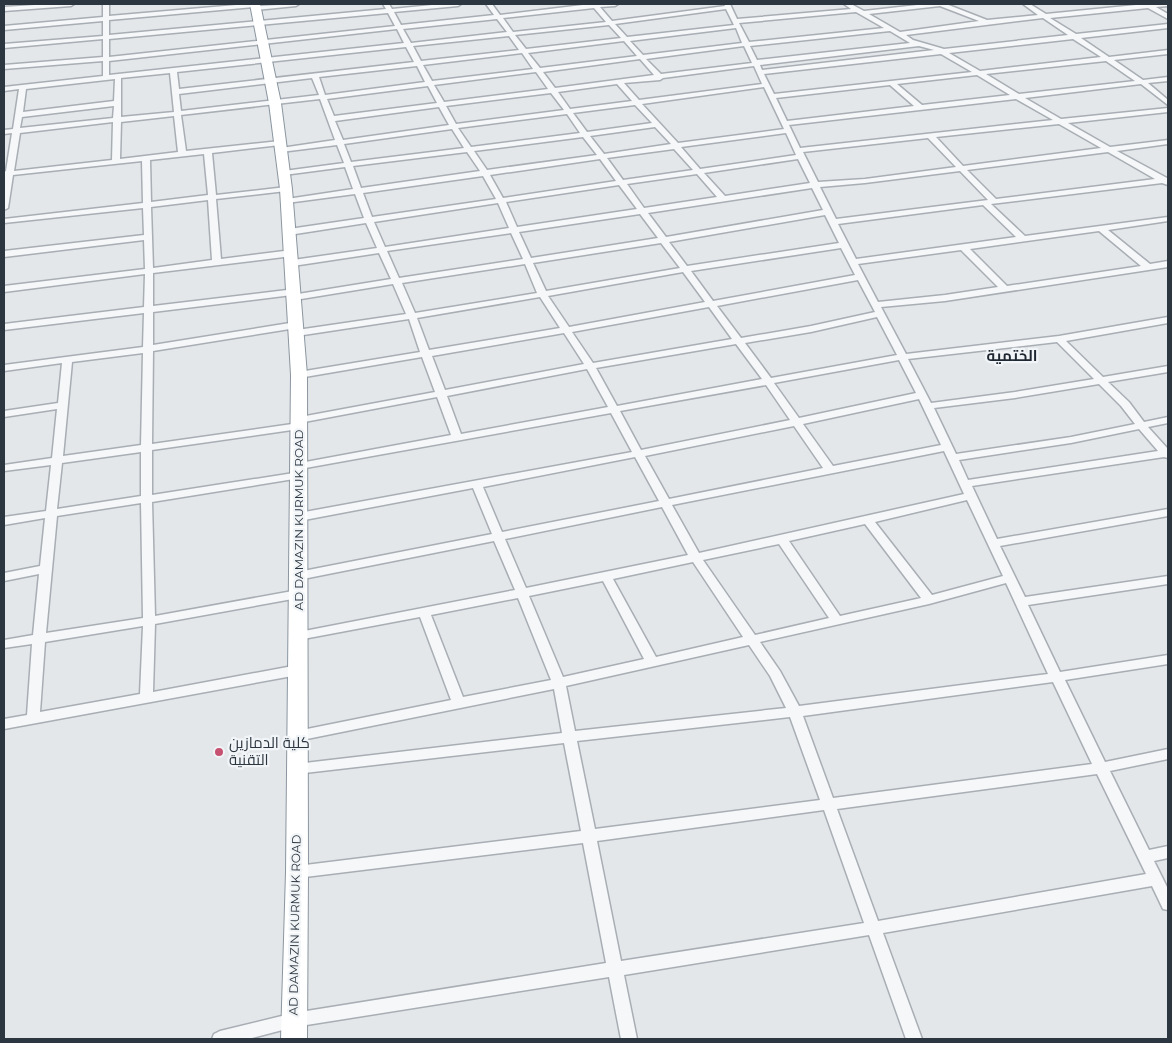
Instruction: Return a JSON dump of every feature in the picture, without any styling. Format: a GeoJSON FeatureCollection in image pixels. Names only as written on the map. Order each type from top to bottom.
{"type":"FeatureCollection","features":[{"type":"Feature","properties":{"kind":"highway","name":"AD DAMAZIN KURMUK ROAD"},"geometry":{"type":"LineString","coordinates":[[256,10],[275,103],[286,188],[295,295],[299,375],[300,471],[296,736],[297,872],[294,1039]]}},
{"type":"Feature","properties":{"kind":"street"},"geometry":{"type":"LineString","coordinates":[[4,9],[71,4]]}},
{"type":"Feature","properties":{"kind":"street"},"geometry":{"type":"LineString","coordinates":[[106,4],[106,79]]}},
{"type":"Feature","properties":{"kind":"street"},"geometry":{"type":"LineString","coordinates":[[4,46],[106,37],[296,4]]}},
{"type":"Feature","properties":{"kind":"street"},"geometry":{"type":"LineString","coordinates":[[4,28],[106,19],[256,10],[458,4]]}},
{"type":"Feature","properties":{"kind":"street"},"geometry":{"type":"LineString","coordinates":[[489,4],[768,381],[830,470]]}},
{"type":"Feature","properties":{"kind":"street"},"geometry":{"type":"LineString","coordinates":[[4,67],[264,42],[615,4]]}},
{"type":"Feature","properties":{"kind":"street"},"geometry":{"type":"LineString","coordinates":[[847,4],[918,44],[940,50],[1109,150],[1167,181]]}},
{"type":"Feature","properties":{"kind":"street"},"geometry":{"type":"LineString","coordinates":[[175,92],[524,52],[736,23],[940,4],[987,22]]}},
{"type":"Feature","properties":{"kind":"street"},"geometry":{"type":"LineString","coordinates":[[1026,4],[1142,82],[1168,103]]}},
{"type":"Feature","properties":{"kind":"street"},"geometry":{"type":"LineString","coordinates":[[900,34],[987,22],[1168,4]]}},
{"type":"Feature","properties":{"kind":"street"},"geometry":{"type":"LineString","coordinates":[[595,5],[660,78]]}},
{"type":"Feature","properties":{"kind":"street"},"geometry":{"type":"LineString","coordinates":[[1148,5],[1168,17]]}},
{"type":"Feature","properties":{"kind":"street"},"geometry":{"type":"LineString","coordinates":[[4,89],[611,23],[728,6],[844,245],[928,406],[992,544],[1168,904]]}},
{"type":"Feature","properties":{"kind":"street"},"geometry":{"type":"LineString","coordinates":[[388,7],[453,126],[486,174],[501,201],[542,293],[590,366],[695,557],[776,674],[795,712],[914,1039]]}},
{"type":"Feature","properties":{"kind":"street"},"geometry":{"type":"LineString","coordinates":[[758,66],[940,50],[1168,26]]}},
{"type":"Feature","properties":{"kind":"street"},"geometry":{"type":"LineString","coordinates":[[4,132],[275,103],[747,44],[892,29]]}},
{"type":"Feature","properties":{"kind":"street"},"geometry":{"type":"LineString","coordinates":[[331,119],[758,66],[918,44]]}},
{"type":"Feature","properties":{"kind":"street"},"geometry":{"type":"LineString","coordinates":[[772,96],[1168,52]]}},
{"type":"Feature","properties":{"kind":"street"},"geometry":{"type":"LineString","coordinates":[[173,71],[182,154]]}},
{"type":"Feature","properties":{"kind":"street"},"geometry":{"type":"LineString","coordinates":[[315,76],[369,220],[395,282],[412,316],[457,437]]}},
{"type":"Feature","properties":{"kind":"street"},"geometry":{"type":"LineString","coordinates":[[116,162],[118,77]]}},
{"type":"Feature","properties":{"kind":"street"},"geometry":{"type":"LineString","coordinates":[[4,221],[286,188],[359,192],[677,147],[787,126],[1168,79]]}},
{"type":"Feature","properties":{"kind":"street"},"geometry":{"type":"LineString","coordinates":[[620,83],[723,199]]}},
{"type":"Feature","properties":{"kind":"street"},"geometry":{"type":"LineString","coordinates":[[892,83],[921,108]]}},
{"type":"Feature","properties":{"kind":"street"},"geometry":{"type":"LineString","coordinates":[[7,174],[208,151],[340,141],[767,85]]}},
{"type":"Feature","properties":{"kind":"street"},"geometry":{"type":"LineString","coordinates":[[4,208],[7,174],[24,87]]}},
{"type":"Feature","properties":{"kind":"street"},"geometry":{"type":"LineString","coordinates":[[19,115],[117,104]]}},
{"type":"Feature","properties":{"kind":"street"},"geometry":{"type":"LineString","coordinates":[[289,232],[698,172],[800,153],[930,136],[1168,110]]}},
{"type":"Feature","properties":{"kind":"street"},"geometry":{"type":"LineString","coordinates":[[286,188],[349,165],[657,124]]}},
{"type":"Feature","properties":{"kind":"street"},"geometry":{"type":"LineString","coordinates":[[930,136],[994,202]]}},
{"type":"Feature","properties":{"kind":"street"},"geometry":{"type":"LineString","coordinates":[[4,289],[217,263],[382,250],[816,185],[1168,142]]}},
{"type":"Feature","properties":{"kind":"street"},"geometry":{"type":"LineString","coordinates":[[208,151],[217,263]]}},
{"type":"Feature","properties":{"kind":"street"},"geometry":{"type":"LineString","coordinates":[[146,158],[149,237],[146,499],[149,621],[146,698]]}},
{"type":"Feature","properties":{"kind":"street"},"geometry":{"type":"LineString","coordinates":[[4,327],[395,282],[664,240],[831,217],[994,202],[1167,181]]}},
{"type":"Feature","properties":{"kind":"street"},"geometry":{"type":"LineString","coordinates":[[984,203],[1024,240]]}},
{"type":"Feature","properties":{"kind":"street"},"geometry":{"type":"LineString","coordinates":[[853,262],[1168,219]]}},
{"type":"Feature","properties":{"kind":"street"},"geometry":{"type":"LineString","coordinates":[[1101,228],[1148,267]]}},
{"type":"Feature","properties":{"kind":"street"},"geometry":{"type":"LineString","coordinates":[[4,254],[149,237]]}},
{"type":"Feature","properties":{"kind":"street"},"geometry":{"type":"LineString","coordinates":[[4,368],[296,329],[412,316],[686,269],[844,245]]}},
{"type":"Feature","properties":{"kind":"street"},"geometry":{"type":"LineString","coordinates":[[964,248],[1005,289]]}},
{"type":"Feature","properties":{"kind":"street"},"geometry":{"type":"LineString","coordinates":[[4,468],[299,423],[590,366],[737,341],[878,310],[1168,264]]}},
{"type":"Feature","properties":{"kind":"street"},"geometry":{"type":"LineString","coordinates":[[299,375],[566,330],[861,277]]}},
{"type":"Feature","properties":{"kind":"street"},"geometry":{"type":"LineString","coordinates":[[4,521],[146,499],[300,471],[457,437],[902,357],[1059,339],[1168,320]]}},
{"type":"Feature","properties":{"kind":"street"},"geometry":{"type":"LineString","coordinates":[[1059,339],[1125,404],[1152,439],[1168,454]]}},
{"type":"Feature","properties":{"kind":"street"},"geometry":{"type":"LineString","coordinates":[[33,719],[38,638],[67,360]]}},
{"type":"Feature","properties":{"kind":"street"},"geometry":{"type":"LineString","coordinates":[[928,406],[1168,369]]}},
{"type":"Feature","properties":{"kind":"street"},"geometry":{"type":"LineString","coordinates":[[299,517],[640,454],[796,423],[922,395]]}},
{"type":"Feature","properties":{"kind":"street"},"geometry":{"type":"LineString","coordinates":[[4,414],[63,405]]}},
{"type":"Feature","properties":{"kind":"street"},"geometry":{"type":"LineString","coordinates":[[952,458],[1071,440],[1168,420]]}},
{"type":"Feature","properties":{"kind":"street"},"geometry":{"type":"LineString","coordinates":[[298,576],[498,538],[666,502],[947,447]]}},
{"type":"Feature","properties":{"kind":"street"},"geometry":{"type":"LineString","coordinates":[[964,484],[1168,454]]}},
{"type":"Feature","properties":{"kind":"street"},"geometry":{"type":"LineString","coordinates":[[477,485],[558,683],[629,1039]]}},
{"type":"Feature","properties":{"kind":"street"},"geometry":{"type":"LineString","coordinates":[[298,636],[606,576],[868,521],[970,496]]}},
{"type":"Feature","properties":{"kind":"street"},"geometry":{"type":"LineString","coordinates":[[992,544],[1168,512]]}},
{"type":"Feature","properties":{"kind":"street"},"geometry":{"type":"LineString","coordinates":[[868,521],[929,600]]}},
{"type":"Feature","properties":{"kind":"street"},"geometry":{"type":"LineString","coordinates":[[782,539],[836,620]]}},
{"type":"Feature","properties":{"kind":"street"},"geometry":{"type":"LineString","coordinates":[[4,577],[46,569]]}},
{"type":"Feature","properties":{"kind":"street"},"geometry":{"type":"LineString","coordinates":[[606,576],[652,662]]}},
{"type":"Feature","properties":{"kind":"street"},"geometry":{"type":"LineString","coordinates":[[296,736],[558,683],[929,600],[1009,578]]}},
{"type":"Feature","properties":{"kind":"street"},"geometry":{"type":"LineString","coordinates":[[1021,602],[1168,580]]}},
{"type":"Feature","properties":{"kind":"street"},"geometry":{"type":"LineString","coordinates":[[4,644],[149,621],[298,594]]}},
{"type":"Feature","properties":{"kind":"street"},"geometry":{"type":"LineString","coordinates":[[424,612],[459,703]]}},
{"type":"Feature","properties":{"kind":"street"},"geometry":{"type":"LineString","coordinates":[[296,769],[795,712],[1057,678],[1168,659]]}},
{"type":"Feature","properties":{"kind":"street"},"geometry":{"type":"LineString","coordinates":[[4,724],[298,670]]}},
{"type":"Feature","properties":{"kind":"street"},"geometry":{"type":"LineString","coordinates":[[297,872],[829,805],[1101,768],[1168,754]]}},
{"type":"Feature","properties":{"kind":"street"},"geometry":{"type":"LineString","coordinates":[[1145,857],[1168,852]]}},
{"type":"Feature","properties":{"kind":"street"},"geometry":{"type":"LineString","coordinates":[[220,1039],[294,1020],[874,928],[1156,879]]}},
{"type":"Feature","properties":{"kind":"place","name":"كلية الدمازين التقنية"},"geometry":{"type":"Point","coordinates":[219,752]}},
{"type":"Feature","properties":{"kind":"district","name":"الختمية"},"geometry":{"type":"Point","coordinates":[1012,356]}}]}
